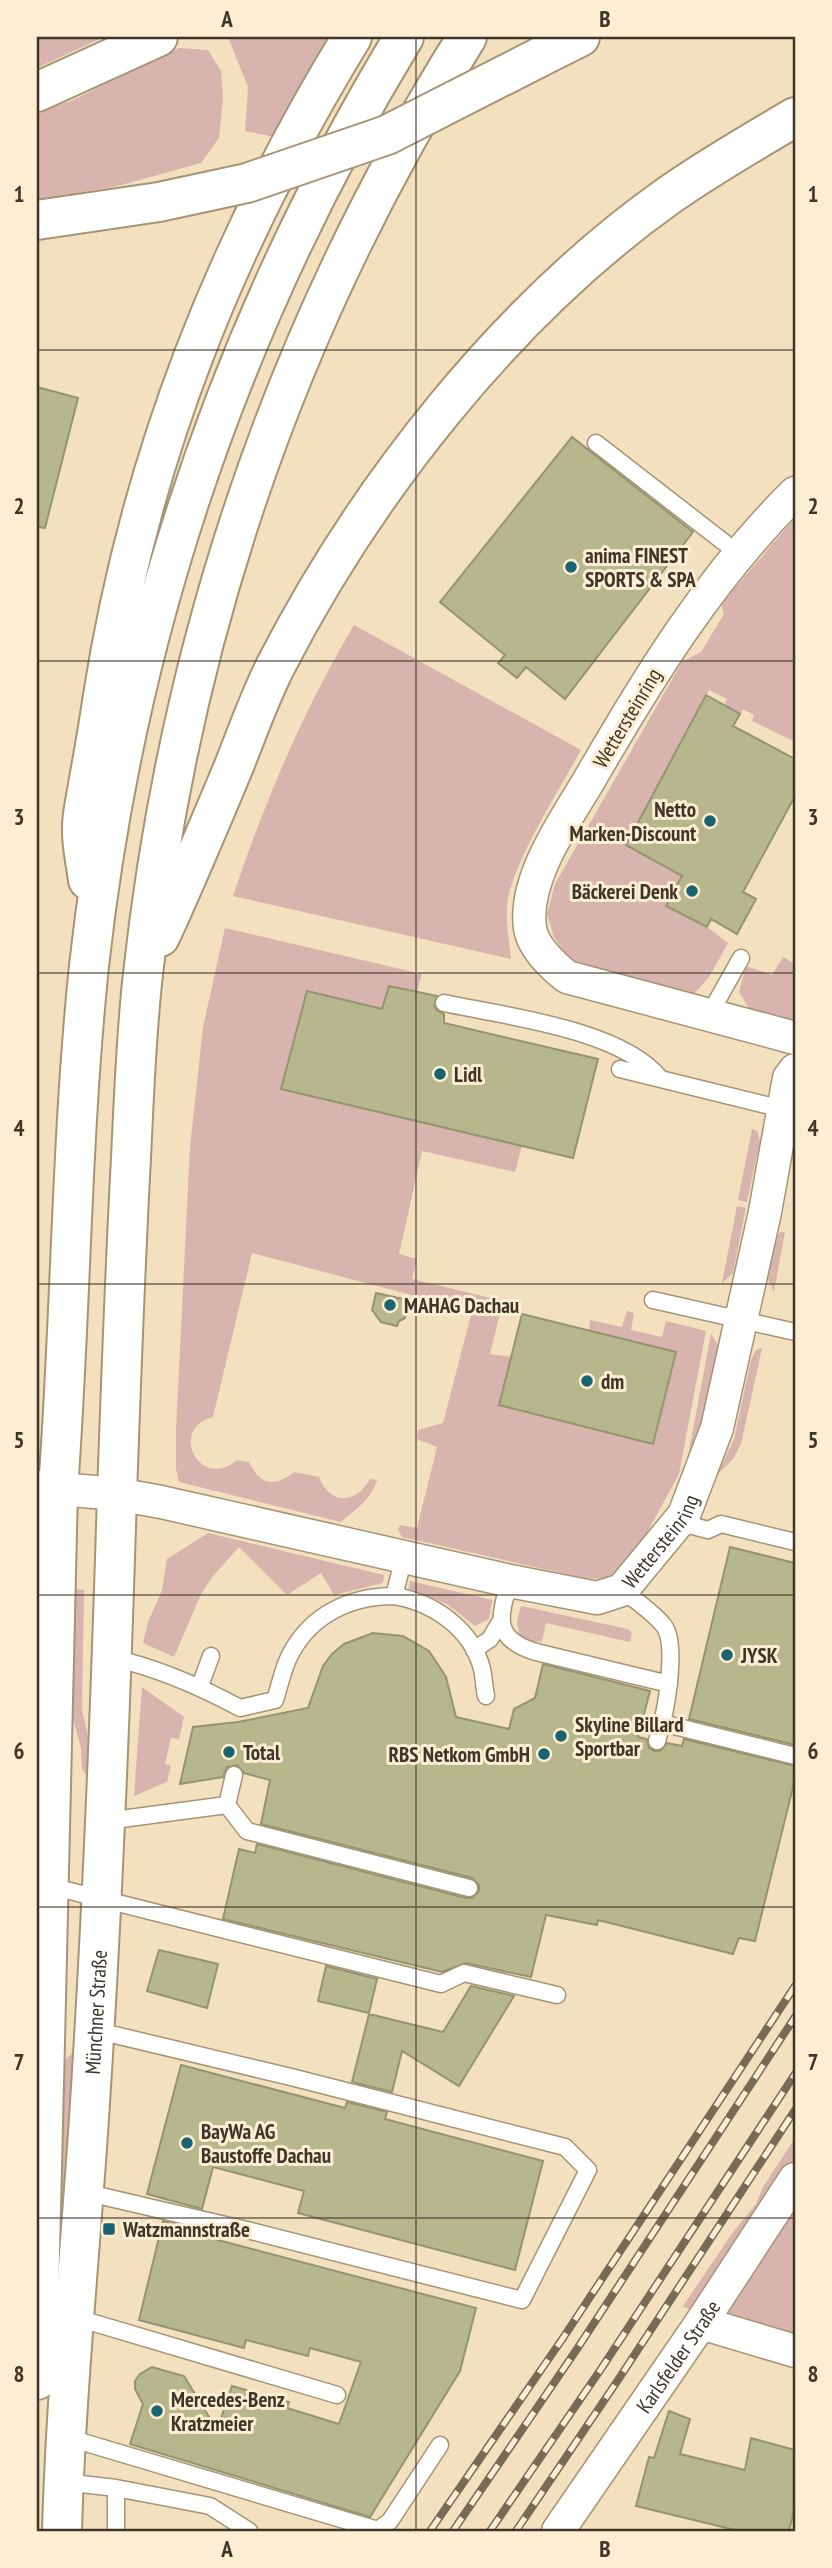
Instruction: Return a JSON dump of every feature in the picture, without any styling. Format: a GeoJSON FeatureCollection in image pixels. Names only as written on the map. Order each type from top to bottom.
{"type":"FeatureCollection","features":[{"type":"Feature","properties":{"kind":"main road"},"geometry":{"type":"LineString","coordinates":[[37,92],[158,37]]}},
{"type":"Feature","properties":{"kind":"main road"},"geometry":{"type":"LineString","coordinates":[[94,931],[81,828],[109,655],[127,568],[161,443],[193,351],[238,245],[327,78],[352,37]]}},
{"type":"Feature","properties":{"kind":"main road"},"geometry":{"type":"LineString","coordinates":[[94,931],[114,800],[142,661],[202,459],[243,350],[288,249],[359,113],[404,37]]}},
{"type":"Feature","properties":{"kind":"main road","name":"Münchner Straße"},"geometry":{"type":"LineString","coordinates":[[37,2380],[56,2313],[84,2192],[106,1821],[132,1130],[143,974],[175,760],[208,624],[245,499],[287,387],[334,277],[394,162],[467,37]]}},
{"type":"Feature","properties":{"kind":"main road"},"geometry":{"type":"LineString","coordinates":[[37,220],[159,202],[247,183],[387,135],[580,37]]}},
{"type":"Feature","properties":{"kind":"main road"},"geometry":{"type":"LineString","coordinates":[[143,974],[197,856],[273,670],[312,598],[364,516],[425,435],[490,356],[543,300],[603,247],[668,196],[795,117]]}},
{"type":"Feature","properties":{"kind":"main road","name":"Münchner Straße"},"geometry":{"type":"LineString","coordinates":[[62,2531],[66,2437],[56,2313],[39,2218],[50,1886],[47,1488],[65,1396],[78,1119],[94,931]]}},
{"type":"Feature","properties":{"kind":"street","name":"Wettersteinring"},"geometry":{"type":"LineString","coordinates":[[795,493],[739,554],[689,619],[630,710],[545,857],[531,899],[530,929],[549,963],[568,977],[795,1038]]}},
{"type":"Feature","properties":{"kind":"street","name":"Wettersteinring"},"geometry":{"type":"LineString","coordinates":[[47,1488],[117,1493],[597,1598],[622,1590],[684,1515],[718,1428],[765,1212],[782,1110],[789,1079],[795,1070]]}},
{"type":"Feature","properties":{"kind":"street","name":"Karlsfelder Straße"},"geometry":{"type":"LineString","coordinates":[[558,2531],[701,2323],[795,2179]]}},
{"type":"Feature","properties":{"kind":"street"},"geometry":{"type":"LineString","coordinates":[[701,2323],[795,2351]]}},
{"type":"Feature","properties":{"kind":"lane"},"geometry":{"type":"LineString","coordinates":[[596,443],[673,493],[739,554]]}},
{"type":"Feature","properties":{"kind":"lane"},"geometry":{"type":"LineString","coordinates":[[709,1015],[741,958]]}},
{"type":"Feature","properties":{"kind":"lane"},"geometry":{"type":"LineString","coordinates":[[444,1003],[567,1030],[612,1043],[652,1068],[660,1078]]}},
{"type":"Feature","properties":{"kind":"lane"},"geometry":{"type":"LineString","coordinates":[[620,1069],[782,1110]]}},
{"type":"Feature","properties":{"kind":"lane"},"geometry":{"type":"LineString","coordinates":[[653,1300],[795,1332]]}},
{"type":"Feature","properties":{"kind":"lane"},"geometry":{"type":"LineString","coordinates":[[678,1522],[708,1530],[721,1524],[795,1542]]}},
{"type":"Feature","properties":{"kind":"lane"},"geometry":{"type":"LineString","coordinates":[[394,1596],[404,1557]]}},
{"type":"Feature","properties":{"kind":"lane"},"geometry":{"type":"LineString","coordinates":[[474,1650],[489,1639],[500,1622],[510,1581]]}},
{"type":"Feature","properties":{"kind":"lane"},"geometry":{"type":"LineString","coordinates":[[622,1590],[666,1628],[670,1655],[669,1684],[657,1741]]}},
{"type":"Feature","properties":{"kind":"lane"},"geometry":{"type":"LineString","coordinates":[[113,1658],[138,1663],[200,1686],[239,1715],[275,1700],[290,1654],[303,1635],[319,1619],[351,1602],[372,1596],[394,1596],[411,1598],[429,1605],[461,1632],[474,1650],[482,1668],[486,1696]]}},
{"type":"Feature","properties":{"kind":"lane"},"geometry":{"type":"LineString","coordinates":[[500,1622],[504,1633],[527,1649],[669,1684]]}},
{"type":"Feature","properties":{"kind":"lane"},"geometry":{"type":"LineString","coordinates":[[200,1686],[211,1656]]}},
{"type":"Feature","properties":{"kind":"lane"},"geometry":{"type":"LineString","coordinates":[[662,1723],[795,1756]]}},
{"type":"Feature","properties":{"kind":"lane"},"geometry":{"type":"LineString","coordinates":[[227,1805],[234,1775]]}},
{"type":"Feature","properties":{"kind":"lane"},"geometry":{"type":"LineString","coordinates":[[106,1821],[227,1805]]}},
{"type":"Feature","properties":{"kind":"lane"},"geometry":{"type":"LineString","coordinates":[[227,1805],[247,1831],[469,1888]]}},
{"type":"Feature","properties":{"kind":"lane"},"geometry":{"type":"LineString","coordinates":[[50,1886],[441,1984],[464,1973],[557,1995]]}},
{"type":"Feature","properties":{"kind":"lane"},"geometry":{"type":"LineString","coordinates":[[84,2192],[251,2231],[522,2300],[588,2170],[565,2147],[94,2030]]}},
{"type":"Feature","properties":{"kind":"lane"},"geometry":{"type":"LineString","coordinates":[[56,2313],[337,2395]]}},
{"type":"Feature","properties":{"kind":"lane"},"geometry":{"type":"LineString","coordinates":[[66,2437],[378,2530],[390,2521],[440,2445]]}},
{"type":"Feature","properties":{"kind":"lane"},"geometry":{"type":"LineString","coordinates":[[64,2482],[116,2488],[210,2506],[249,2531]]}},
{"type":"Feature","properties":{"kind":"lane"},"geometry":{"type":"LineString","coordinates":[[116,2488],[116,2531]]}},
{"type":"Feature","properties":{"kind":"shaded area"},"geometry":{"type":"Polygon","coordinates":[[[37,37],[104,37],[37,68],[37,37]]]}},
{"type":"Feature","properties":{"kind":"shaded area"},"geometry":{"type":"Polygon","coordinates":[[[228,37],[332,37],[275,137],[245,131],[248,87],[228,37]]]}},
{"type":"Feature","properties":{"kind":"shaded area"},"geometry":{"type":"Polygon","coordinates":[[[179,48],[208,50],[221,71],[223,98],[219,138],[201,163],[118,186],[37,200],[37,111],[71,101],[179,48]]]}},
{"type":"Feature","properties":{"kind":"shaded area"},"geometry":{"type":"Polygon","coordinates":[[[795,518],[795,742],[752,721],[754,715],[743,709],[740,714],[724,705],[727,699],[709,690],[626,845],[682,876],[666,906],[707,927],[728,943],[709,977],[693,995],[584,969],[565,954],[554,937],[547,914],[555,884],[682,662],[701,652],[724,614],[721,604],[795,518]]]}},
{"type":"Feature","properties":{"kind":"shaded area"},"geometry":{"type":"Polygon","coordinates":[[[354,625],[581,750],[517,869],[507,905],[511,959],[233,896],[286,757],[335,657],[354,625]]]}},
{"type":"Feature","properties":{"kind":"shaded area"},"geometry":{"type":"Polygon","coordinates":[[[225,928],[422,974],[417,992],[389,986],[382,1009],[522,1146],[515,1172],[422,1151],[399,1254],[417,1259],[412,1279],[503,1301],[490,1354],[511,1357],[500,1405],[653,1443],[589,1331],[590,1320],[622,1327],[627,1311],[634,1313],[631,1330],[662,1337],[666,1321],[706,1331],[679,1474],[630,1564],[619,1572],[598,1579],[584,1578],[402,1537],[398,1530],[400,1525],[417,1528],[437,1447],[417,1439],[418,1430],[443,1423],[472,1311],[252,1253],[213,1417],[199,1424],[192,1433],[194,1455],[201,1464],[212,1468],[224,1468],[237,1460],[249,1462],[258,1476],[268,1482],[280,1480],[294,1472],[319,1477],[330,1493],[343,1498],[357,1494],[370,1479],[377,1480],[367,1499],[341,1522],[179,1482],[176,1469],[176,1430],[190,1147],[203,1027],[225,928]]]}},
{"type":"Feature","properties":{"kind":"shaded area"},"geometry":{"type":"Polygon","coordinates":[[[783,957],[795,964],[795,1021],[750,1010],[739,992],[746,966],[772,975],[783,957]]]}},
{"type":"Feature","properties":{"kind":"shaded area"},"geometry":{"type":"Polygon","coordinates":[[[752,1129],[757,1131],[760,1141],[747,1202],[738,1200],[752,1129]]]}},
{"type":"Feature","properties":{"kind":"shaded area"},"geometry":{"type":"Polygon","coordinates":[[[737,1206],[746,1208],[733,1273],[722,1283],[737,1206]]]}},
{"type":"Feature","properties":{"kind":"shaded area"},"geometry":{"type":"Polygon","coordinates":[[[785,1232],[774,1292],[767,1278],[775,1236],[785,1232]]]}},
{"type":"Feature","properties":{"kind":"shaded area"},"geometry":{"type":"Polygon","coordinates":[[[711,1334],[719,1347],[703,1428],[687,1461],[711,1334]]]}},
{"type":"Feature","properties":{"kind":"shaded area"},"geometry":{"type":"Polygon","coordinates":[[[762,1348],[741,1444],[733,1459],[717,1475],[734,1439],[751,1360],[756,1350],[762,1348]]]}},
{"type":"Feature","properties":{"kind":"shaded area"},"geometry":{"type":"Polygon","coordinates":[[[208,1533],[384,1575],[383,1583],[334,1595],[321,1573],[287,1595],[239,1547],[201,1594],[174,1657],[143,1643],[148,1622],[162,1590],[167,1559],[208,1533]]]}},
{"type":"Feature","properties":{"kind":"shaded area"},"geometry":{"type":"Polygon","coordinates":[[[410,1581],[492,1600],[489,1619],[475,1626],[447,1604],[409,1589],[410,1581]]]}},
{"type":"Feature","properties":{"kind":"shaded area"},"geometry":{"type":"Polygon","coordinates":[[[74,1589],[84,1590],[82,1709],[89,1742],[90,1773],[86,1775],[82,1769],[81,1748],[71,1712],[74,1589]]]}},
{"type":"Feature","properties":{"kind":"shaded area"},"geometry":{"type":"Polygon","coordinates":[[[521,1606],[628,1629],[632,1633],[630,1642],[546,1623],[542,1641],[520,1637],[517,1621],[521,1606]]]}},
{"type":"Feature","properties":{"kind":"shaded area"},"geometry":{"type":"Polygon","coordinates":[[[142,1687],[184,1717],[179,1739],[171,1738],[165,1764],[171,1766],[167,1782],[134,1796],[142,1687]]]}},
{"type":"Feature","properties":{"kind":"shaded area"},"geometry":{"type":"Polygon","coordinates":[[[74,2051],[63,2238],[55,2219],[62,2063],[74,2051]]]}},
{"type":"Feature","properties":{"kind":"shaded area"},"geometry":{"type":"Polygon","coordinates":[[[795,2138],[795,2162],[694,2312],[683,2306],[733,2232],[756,2204],[763,2187],[795,2138]]]}},
{"type":"Feature","properties":{"kind":"shaded area"},"geometry":{"type":"Polygon","coordinates":[[[795,2202],[795,2341],[720,2319],[795,2202]]]}},
{"type":"Feature","properties":{"kind":"building"},"geometry":{"type":"Polygon","coordinates":[[[37,387],[78,398],[45,528],[37,527],[37,387]]]}},
{"type":"Feature","properties":{"kind":"building","name":"anima FINEST SPORTS & SPA"},"geometry":{"type":"Polygon","coordinates":[[[572,437],[693,532],[565,699],[526,667],[517,678],[498,663],[505,655],[440,602],[572,437]]]}},
{"type":"Feature","properties":{"kind":"building","name":"Netto Marken-Discount"},"geometry":{"type":"Polygon","coordinates":[[[706,695],[740,714],[733,726],[795,759],[795,796],[743,892],[756,899],[737,934],[711,919],[707,927],[666,906],[682,876],[626,845],[706,695]]]}},
{"type":"Feature","properties":{"kind":"building","name":"Lidl"},"geometry":{"type":"Polygon","coordinates":[[[389,986],[437,996],[434,1006],[444,1014],[444,1023],[598,1059],[573,1158],[281,1089],[307,991],[382,1009],[389,986]]]}},
{"type":"Feature","properties":{"kind":"building","name":"MAHAG Dachau"},"geometry":{"type":"Polygon","coordinates":[[[376,1293],[408,1300],[405,1318],[399,1321],[397,1326],[381,1322],[372,1310],[376,1293]]]}},
{"type":"Feature","properties":{"kind":"building","name":"dm"},"geometry":{"type":"Polygon","coordinates":[[[522,1314],[676,1352],[653,1444],[499,1405],[522,1314]]]}},
{"type":"Feature","properties":{"kind":"building"},"geometry":{"type":"Polygon","coordinates":[[[730,1547],[795,1563],[795,1745],[689,1719],[730,1547]]]}},
{"type":"Feature","properties":{"kind":"building"},"geometry":{"type":"Polygon","coordinates":[[[373,1633],[403,1636],[429,1651],[446,1677],[456,1717],[509,1729],[514,1709],[535,1698],[543,1664],[650,1691],[638,1737],[647,1739],[649,1748],[654,1751],[660,1751],[667,1743],[682,1746],[684,1739],[795,1766],[795,1779],[755,1941],[739,1938],[733,1954],[598,1920],[597,1925],[546,1915],[531,1977],[466,1963],[442,1972],[223,1919],[239,1849],[255,1853],[257,1844],[466,1898],[472,1898],[479,1891],[479,1885],[472,1878],[261,1824],[270,1780],[244,1773],[237,1765],[227,1767],[223,1777],[180,1784],[193,1727],[238,1722],[308,1708],[323,1666],[332,1654],[344,1644],[373,1633]]]}},
{"type":"Feature","properties":{"kind":"building"},"geometry":{"type":"Polygon","coordinates":[[[159,1950],[218,1964],[207,2008],[147,1991],[159,1950]]]}},
{"type":"Feature","properties":{"kind":"building"},"geometry":{"type":"Polygon","coordinates":[[[326,1966],[377,1979],[369,2013],[318,2001],[326,1966]]]}},
{"type":"Feature","properties":{"kind":"building"},"geometry":{"type":"Polygon","coordinates":[[[471,1986],[514,1996],[459,2086],[402,2051],[392,2092],[352,2082],[369,2014],[443,2032],[471,1986]]]}},
{"type":"Feature","properties":{"kind":"building"},"geometry":{"type":"Polygon","coordinates":[[[181,2065],[345,2108],[347,2102],[387,2112],[385,2119],[543,2161],[515,2270],[298,2213],[304,2191],[213,2167],[202,2209],[147,2194],[181,2065]]]}},
{"type":"Feature","properties":{"kind":"building"},"geometry":{"type":"Polygon","coordinates":[[[163,2221],[197,2229],[195,2234],[476,2308],[460,2371],[370,2517],[130,2444],[143,2404],[135,2389],[135,2381],[140,2374],[152,2367],[184,2376],[217,2430],[232,2386],[289,2402],[287,2408],[339,2424],[361,2362],[310,2348],[308,2356],[246,2340],[244,2348],[139,2320],[163,2221]]]}},
{"type":"Feature","properties":{"kind":"building"},"geometry":{"type":"Polygon","coordinates":[[[669,2411],[690,2419],[680,2454],[745,2470],[751,2438],[795,2450],[795,2507],[789,2531],[739,2531],[636,2506],[649,2457],[654,2458],[669,2411]]]}},
{"type":"Feature","properties":{"kind":"railway"},"geometry":{"type":"LineString","coordinates":[[430,2531],[563,2338],[795,1986]]}},
{"type":"Feature","properties":{"kind":"railway"},"geometry":{"type":"LineString","coordinates":[[453,2531],[577,2349],[795,2017]]}},
{"type":"Feature","properties":{"kind":"railway"},"geometry":{"type":"LineString","coordinates":[[490,2531],[601,2369],[795,2074]]}},
{"type":"Feature","properties":{"kind":"railway"},"geometry":{"type":"LineString","coordinates":[[516,2531],[795,2110]]}},
{"type":"Feature","properties":{"kind":"place","name":"anima FINEST SPORTS & SPA"},"geometry":{"type":"Point","coordinates":[571,567]}},
{"type":"Feature","properties":{"kind":"place","name":"Netto Marken-Discount"},"geometry":{"type":"Point","coordinates":[710,821]}},
{"type":"Feature","properties":{"kind":"place","name":"Bäckerei Denk"},"geometry":{"type":"Point","coordinates":[692,891]}},
{"type":"Feature","properties":{"kind":"place","name":"Lidl"},"geometry":{"type":"Point","coordinates":[440,1074]}},
{"type":"Feature","properties":{"kind":"place","name":"MAHAG Dachau"},"geometry":{"type":"Point","coordinates":[390,1305]}},
{"type":"Feature","properties":{"kind":"place","name":"dm"},"geometry":{"type":"Point","coordinates":[587,1381]}},
{"type":"Feature","properties":{"kind":"place","name":"JYSK"},"geometry":{"type":"Point","coordinates":[727,1655]}},
{"type":"Feature","properties":{"kind":"place","name":"Skyline Billard Sportbar"},"geometry":{"type":"Point","coordinates":[561,1736]}},
{"type":"Feature","properties":{"kind":"place","name":"Total"},"geometry":{"type":"Point","coordinates":[229,1752]}},
{"type":"Feature","properties":{"kind":"place","name":"RBS Netkom GmbH"},"geometry":{"type":"Point","coordinates":[544,1754]}},
{"type":"Feature","properties":{"kind":"place","name":"BayWa AG Baustoffe Dachau"},"geometry":{"type":"Point","coordinates":[187,2143]}},
{"type":"Feature","properties":{"kind":"place","name":"Watzmannstraße"},"geometry":{"type":"Point","coordinates":[109,2229]}},
{"type":"Feature","properties":{"kind":"place","name":"Mercedes-Benz Kratzmeier"},"geometry":{"type":"Point","coordinates":[157,2411]}}]}
